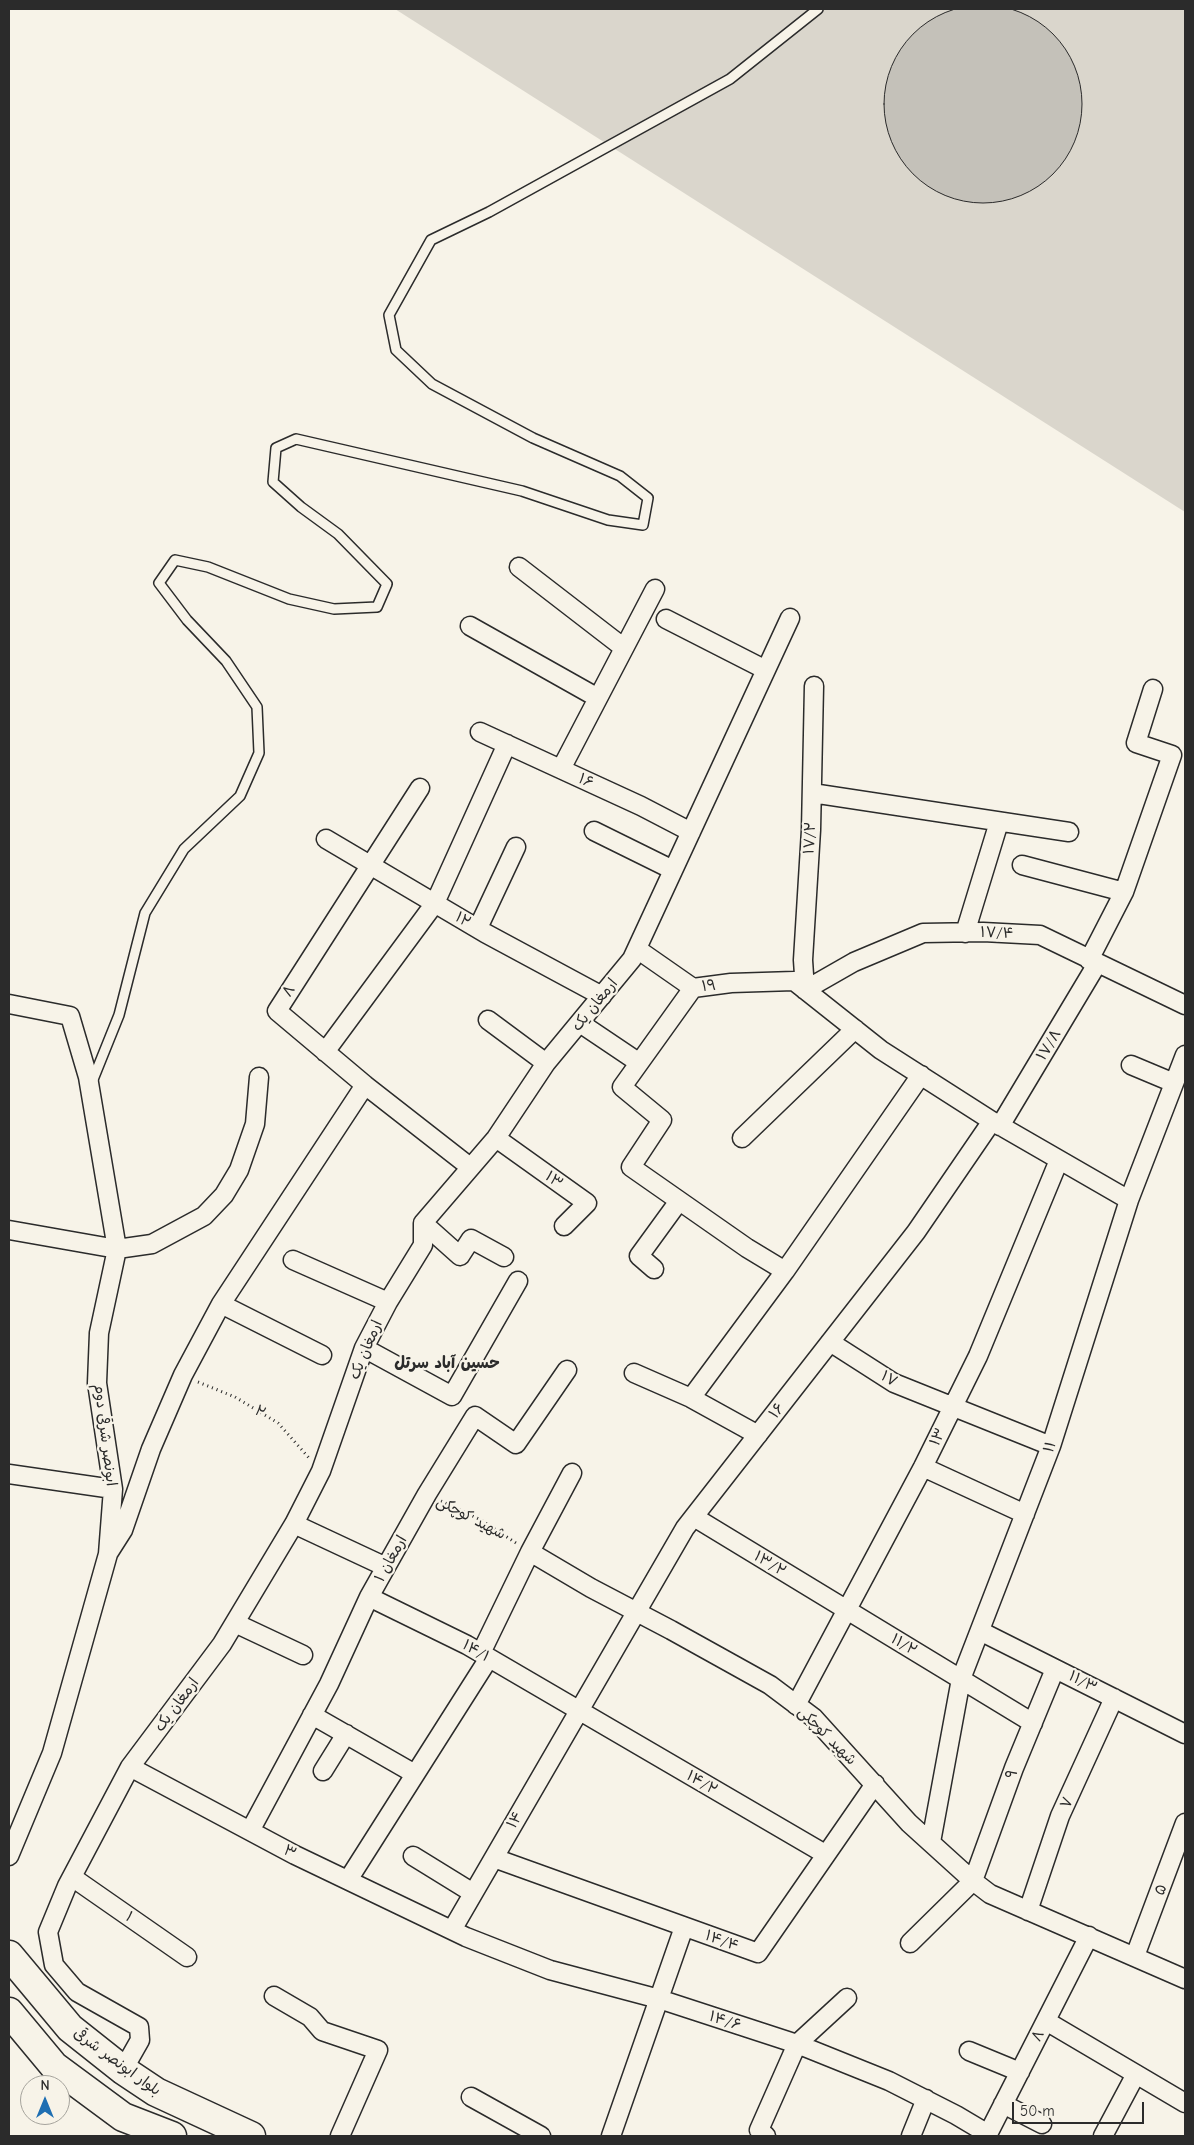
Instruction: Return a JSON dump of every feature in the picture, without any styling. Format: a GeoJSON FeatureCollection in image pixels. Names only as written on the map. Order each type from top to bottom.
{"type":"FeatureCollection","features":[{"type":"Feature","properties":{"kind":"highway","name":"بلوار ابونصر شرقی"},"geometry":{"type":"LineString","coordinates":[[9,1955],[70,2028],[123,2070],[156,2092],[251,2136]]}},
{"type":"Feature","properties":{"kind":"highway"},"geometry":{"type":"LineString","coordinates":[[9,2012],[54,2066],[123,2117],[172,2136]]}},
{"type":"Feature","properties":{"kind":"street"},"geometry":{"type":"LineString","coordinates":[[519,567],[624,648]]}},
{"type":"Feature","properties":{"kind":"street"},"geometry":{"type":"LineString","coordinates":[[561,769],[655,589]]}},
{"type":"Feature","properties":{"kind":"street","name":"ارمغان یک"},"geometry":{"type":"LineString","coordinates":[[123,2070],[140,2040],[139,2027],[77,1992],[54,1965],[48,1932],[72,1877],[130,1767],[222,1644],[294,1524],[321,1471],[364,1348],[388,1302],[423,1245],[423,1223],[496,1138],[546,1063],[632,959],[790,618]]}},
{"type":"Feature","properties":{"kind":"street"},"geometry":{"type":"LineString","coordinates":[[666,619],[766,670]]}},
{"type":"Feature","properties":{"kind":"street"},"geometry":{"type":"LineString","coordinates":[[470,626],[598,698]]}},
{"type":"Feature","properties":{"kind":"street","name":"۱۷/۲"},"geometry":{"type":"LineString","coordinates":[[800,985],[812,793],[814,686]]}},
{"type":"Feature","properties":{"kind":"street","name":"۱۷/۸"},"geometry":{"type":"LineString","coordinates":[[996,1124],[1093,962],[1124,892],[1172,755],[1136,743],[1153,689]]}},
{"type":"Feature","properties":{"kind":"street","name":"۱۶"},"geometry":{"type":"LineString","coordinates":[[480,732],[641,806],[691,832]]}},
{"type":"Feature","properties":{"kind":"street"},"geometry":{"type":"LineString","coordinates":[[326,1052],[435,903],[507,744]]}},
{"type":"Feature","properties":{"kind":"street","name":"۸"},"geometry":{"type":"LineString","coordinates":[[420,788],[277,1011],[365,1085],[470,1167]]}},
{"type":"Feature","properties":{"kind":"street"},"geometry":{"type":"LineString","coordinates":[[812,793],[1069,832]]}},
{"type":"Feature","properties":{"kind":"street"},"geometry":{"type":"LineString","coordinates":[[965,932],[999,822]]}},
{"type":"Feature","properties":{"kind":"street"},"geometry":{"type":"LineString","coordinates":[[594,831],[673,870]]}},
{"type":"Feature","properties":{"kind":"street","name":"۱۲"},"geometry":{"type":"LineString","coordinates":[[326,839],[478,928],[602,996]]}},
{"type":"Feature","properties":{"kind":"street"},"geometry":{"type":"LineString","coordinates":[[478,928],[516,847]]}},
{"type":"Feature","properties":{"kind":"street"},"geometry":{"type":"LineString","coordinates":[[1022,865],[1124,892]]}},
{"type":"Feature","properties":{"kind":"street","name":"۱۷/۴"},"geometry":{"type":"LineString","coordinates":[[800,985],[923,933],[965,932],[1040,936],[1185,1005]]}},
{"type":"Feature","properties":{"kind":"street","name":"۱۹"},"geometry":{"type":"LineString","coordinates":[[637,949],[693,988],[731,983],[800,985]]}},
{"type":"Feature","properties":{"kind":"street"},"geometry":{"type":"LineString","coordinates":[[800,985],[881,1050],[996,1124],[1129,1200]]}},
{"type":"Feature","properties":{"kind":"street"},"geometry":{"type":"LineString","coordinates":[[693,988],[638,1062],[622,1087],[662,1120],[631,1167],[785,1271]]}},
{"type":"Feature","properties":{"kind":"street"},"geometry":{"type":"LineString","coordinates":[[9,1004],[70,1016],[90,1087],[117,1249]]}},
{"type":"Feature","properties":{"kind":"street"},"geometry":{"type":"LineString","coordinates":[[488,1020],[546,1063]]}},
{"type":"Feature","properties":{"kind":"street"},"geometry":{"type":"LineString","coordinates":[[580,1023],[638,1062]]}},
{"type":"Feature","properties":{"kind":"street"},"geometry":{"type":"LineString","coordinates":[[742,1138],[855,1029]]}},
{"type":"Feature","properties":{"kind":"street","name":"۱۱"},"geometry":{"type":"LineString","coordinates":[[931,1842],[962,1679],[1051,1446],[1129,1200],[1185,1055]]}},
{"type":"Feature","properties":{"kind":"street"},"geometry":{"type":"LineString","coordinates":[[1131,1065],[1174,1083]]}},
{"type":"Feature","properties":{"kind":"street"},"geometry":{"type":"LineString","coordinates":[[691,1398],[785,1271],[921,1076]]}},
{"type":"Feature","properties":{"kind":"street"},"geometry":{"type":"LineString","coordinates":[[9,1230],[117,1249],[152,1244],[204,1216],[224,1195],[239,1170],[255,1124],[259,1077]]}},
{"type":"Feature","properties":{"kind":"street"},"geometry":{"type":"LineString","coordinates":[[108,1554],[123,1530],[151,1449],[183,1375],[221,1304],[365,1085]]}},
{"type":"Feature","properties":{"kind":"street","name":"۱۶"},"geometry":{"type":"LineString","coordinates":[[578,1711],[685,1528],[916,1232],[996,1124]]}},
{"type":"Feature","properties":{"kind":"street","name":"۱۳"},"geometry":{"type":"LineString","coordinates":[[496,1138],[587,1203],[564,1226]]}},
{"type":"Feature","properties":{"kind":"street","name":"۱۳"},"geometry":{"type":"LineString","coordinates":[[796,1705],[923,1467],[978,1356],[1059,1160]]}},
{"type":"Feature","properties":{"kind":"street"},"geometry":{"type":"LineString","coordinates":[[654,1269],[639,1256],[680,1201]]}},
{"type":"Feature","properties":{"kind":"street"},"geometry":{"type":"LineString","coordinates":[[423,1223],[460,1256],[471,1239],[504,1257]]}},
{"type":"Feature","properties":{"kind":"street","name":"ابونصر شرقی دوم"},"geometry":{"type":"LineString","coordinates":[[9,1856],[52,1753],[108,1554],[113,1489],[97,1383],[100,1333],[117,1249]]}},
{"type":"Feature","properties":{"kind":"street"},"geometry":{"type":"LineString","coordinates":[[292,1260],[388,1302]]}},
{"type":"Feature","properties":{"kind":"street"},"geometry":{"type":"LineString","coordinates":[[364,1348],[452,1396],[518,1281]]}},
{"type":"Feature","properties":{"kind":"street"},"geometry":{"type":"LineString","coordinates":[[221,1304],[322,1355]]}},
{"type":"Feature","properties":{"kind":"street","name":"۱۷"},"geometry":{"type":"LineString","coordinates":[[830,1342],[894,1383],[1051,1446]]}},
{"type":"Feature","properties":{"kind":"street","name":"ارمغان ۱"},"geometry":{"type":"LineString","coordinates":[[250,1830],[312,1715],[369,1597],[427,1494],[475,1416],[516,1444],[567,1370]]}},
{"type":"Feature","properties":{"kind":"street"},"geometry":{"type":"LineString","coordinates":[[634,1372],[691,1398],[758,1435]]}},
{"type":"Feature","properties":{"kind":"street"},"geometry":{"type":"LineString","coordinates":[[923,1467],[1025,1514]]}},
{"type":"Feature","properties":{"kind":"street"},"geometry":{"type":"LineString","coordinates":[[348,1880],[415,1774],[485,1656],[530,1552],[572,1473]]}},
{"type":"Feature","properties":{"kind":"street"},"geometry":{"type":"LineString","coordinates":[[9,1474],[113,1489]]}},
{"type":"Feature","properties":{"kind":"street","name":"۱۳/۲"},"geometry":{"type":"LineString","coordinates":[[694,1517],[847,1610]]}},
{"type":"Feature","properties":{"kind":"street"},"geometry":{"type":"LineString","coordinates":[[294,1524],[386,1567]]}},
{"type":"Feature","properties":{"kind":"street","name":"شهید کوچکی"},"geometry":{"type":"LineString","coordinates":[[530,1552],[591,1588],[770,1685],[814,1718],[909,1823],[990,1894],[1185,1979]]}},
{"type":"Feature","properties":{"kind":"street","name":"۱۴/۱"},"geometry":{"type":"LineString","coordinates":[[369,1597],[430,1625],[578,1711]]}},
{"type":"Feature","properties":{"kind":"street","name":"۱۱/۲"},"geometry":{"type":"LineString","coordinates":[[847,1610],[1033,1723]]}},
{"type":"Feature","properties":{"kind":"street"},"geometry":{"type":"LineString","coordinates":[[235,1622],[303,1655]]}},
{"type":"Feature","properties":{"kind":"street","name":"۱۱/۳"},"geometry":{"type":"LineString","coordinates":[[980,1631],[1185,1734]]}},
{"type":"Feature","properties":{"kind":"street","name":"۹"},"geometry":{"type":"LineString","coordinates":[[973,1881],[1014,1768],[1055,1669]]}},
{"type":"Feature","properties":{"kind":"street","name":"۷"},"geometry":{"type":"LineString","coordinates":[[1028,1910],[1060,1816],[1114,1698]]}},
{"type":"Feature","properties":{"kind":"street","name":"۱۴/۲"},"geometry":{"type":"LineString","coordinates":[[578,1711],[825,1854]]}},
{"type":"Feature","properties":{"kind":"street","name":"۱۴"},"geometry":{"type":"LineString","coordinates":[[452,1930],[578,1711]]}},
{"type":"Feature","properties":{"kind":"street"},"geometry":{"type":"LineString","coordinates":[[312,1715],[415,1774]]}},
{"type":"Feature","properties":{"kind":"street"},"geometry":{"type":"LineString","coordinates":[[323,1771],[346,1734]]}},
{"type":"Feature","properties":{"kind":"street","name":"۳"},"geometry":{"type":"LineString","coordinates":[[130,1767],[348,1880],[452,1930]]}},
{"type":"Feature","properties":{"kind":"street","name":"۱۴/۴"},"geometry":{"type":"LineString","coordinates":[[494,1858],[758,1954],[825,1854],[875,1784]]}},
{"type":"Feature","properties":{"kind":"street","name":"۵"},"geometry":{"type":"LineString","coordinates":[[1135,1956],[1185,1823]]}},
{"type":"Feature","properties":{"kind":"street"},"geometry":{"type":"LineString","coordinates":[[413,1856],[473,1893]]}},
{"type":"Feature","properties":{"kind":"street","name":"۱"},"geometry":{"type":"LineString","coordinates":[[72,1877],[187,1957]]}},
{"type":"Feature","properties":{"kind":"street"},"geometry":{"type":"LineString","coordinates":[[910,1943],[973,1881]]}},
{"type":"Feature","properties":{"kind":"street"},"geometry":{"type":"LineString","coordinates":[[611,2136],[684,1927]]}},
{"type":"Feature","properties":{"kind":"street","name":"۱۴/۶"},"geometry":{"type":"LineString","coordinates":[[452,1930],[550,1970],[659,1999],[797,2044],[889,2080],[988,2135]]}},
{"type":"Feature","properties":{"kind":"street","name":"۸"},"geometry":{"type":"LineString","coordinates":[[988,2135],[1089,1936]]}},
{"type":"Feature","properties":{"kind":"street"},"geometry":{"type":"LineString","coordinates":[[274,1996],[310,2017],[322,2030],[378,2050],[340,2136]]}},
{"type":"Feature","properties":{"kind":"street"},"geometry":{"type":"LineString","coordinates":[[766,2136],[759,2130],[797,2044],[847,1998]]}},
{"type":"Feature","properties":{"kind":"street"},"geometry":{"type":"LineString","coordinates":[[1046,2021],[1185,2102]]}},
{"type":"Feature","properties":{"kind":"street"},"geometry":{"type":"LineString","coordinates":[[970,2051],[1020,2072]]}},
{"type":"Feature","properties":{"kind":"street"},"geometry":{"type":"LineString","coordinates":[[1103,2136],[1136,2074]]}},
{"type":"Feature","properties":{"kind":"street"},"geometry":{"type":"LineString","coordinates":[[472,2097],[541,2136]]}},
{"type":"Feature","properties":{"kind":"street"},"geometry":{"type":"LineString","coordinates":[[911,2136],[926,2099]]}},
{"type":"Feature","properties":{"kind":"street"},"geometry":{"type":"LineString","coordinates":[[1003,2104],[1042,2124]]}},
{"type":"Feature","properties":{"kind":"lane"},"geometry":{"type":"LineString","coordinates":[[90,1087],[119,1015],[146,913],[184,849],[240,796],[259,752],[257,707],[226,661],[187,620],[159,583],[174,560],[208,567],[289,599],[334,609],[377,607],[387,584],[338,534],[300,507],[273,482],[276,448],[296,439],[522,491],[608,520],[644,525],[648,498],[620,476],[533,438],[432,384],[396,350],[389,315],[431,240],[489,212],[730,79],[818,9]]}},
{"type":"Feature","properties":{"kind":"path","name":"۲"},"geometry":{"type":"LineString","coordinates":[[183,1375],[235,1397],[278,1422],[321,1471]]}},
{"type":"Feature","properties":{"kind":"path","name":"شهید کوچکی"},"geometry":{"type":"LineString","coordinates":[[427,1494],[481,1520],[530,1552]]}},
{"type":"Feature","properties":{"kind":"shaded area"},"geometry":{"type":"Polygon","coordinates":[[[395,9],[1185,9],[1185,512],[395,9]]]}},
{"type":"Feature","properties":{"kind":"building"},"geometry":{"type":"Polygon","coordinates":[[[973,5],[993,5],[1012,9],[1030,16],[1046,27],[1060,41],[1075,66],[1082,94],[1078,133],[1071,151],[1060,167],[1046,181],[1030,192],[1012,199],[993,203],[973,203],[954,199],[936,192],[920,181],[906,167],[895,151],[888,133],[884,114],[884,94],[888,75],[895,57],[906,41],[920,27],[936,16],[954,9],[973,5]]]}},
{"type":"Feature","properties":{"kind":"district","name":"حسین آباد سرتل"},"geometry":{"type":"Point","coordinates":[447,1363]}}]}
